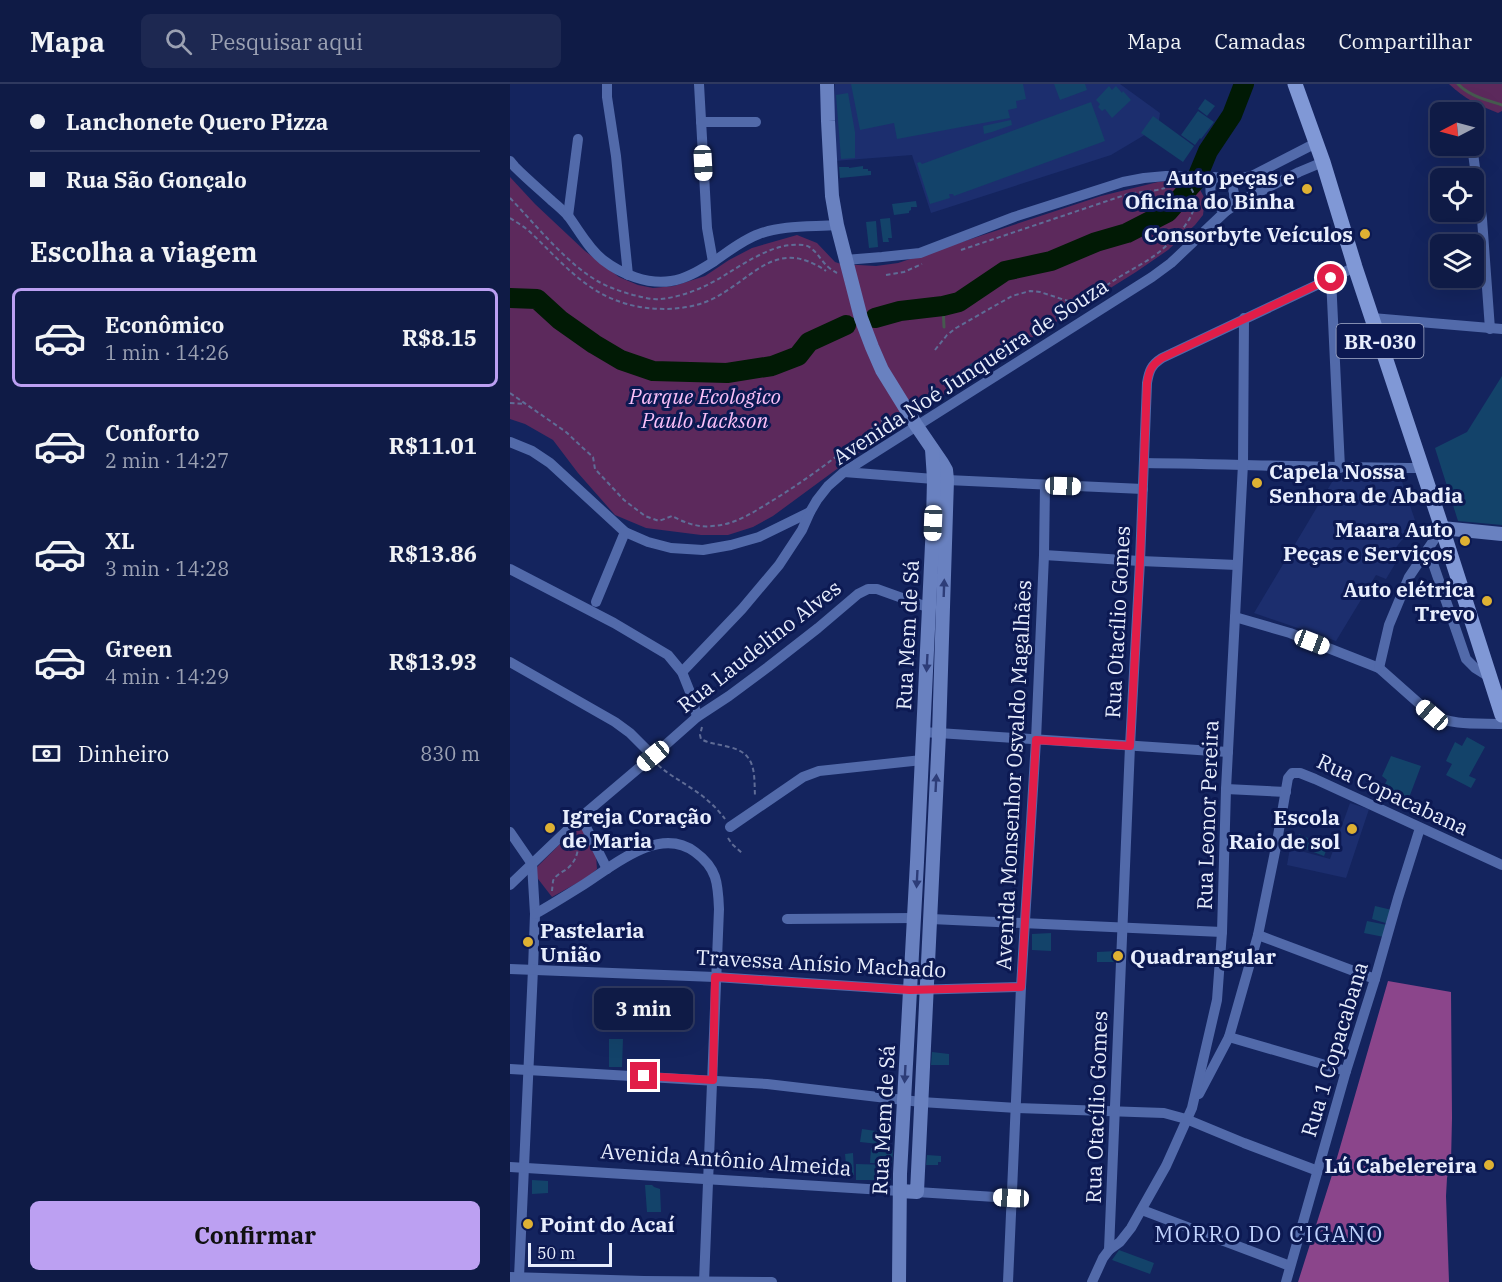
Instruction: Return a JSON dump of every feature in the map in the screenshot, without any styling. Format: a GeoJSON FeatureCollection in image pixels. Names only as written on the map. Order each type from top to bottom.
{"type":"FeatureCollection","features":[{"type":"Feature","properties":{"kind":"main road","name":"BR-030"},"geometry":{"type":"LineString","coordinates":[[1295,84],[1323,162],[1354,267],[1502,715]]}},
{"type":"Feature","properties":{"kind":"street"},"geometry":{"type":"LineString","coordinates":[[607,84],[628,275]]}},
{"type":"Feature","properties":{"kind":"street"},"geometry":{"type":"LineString","coordinates":[[699,84],[707,228],[713,262]]}},
{"type":"Feature","properties":{"kind":"street","name":"Rua Mem de Sá"},"geometry":{"type":"LineString","coordinates":[[827,84],[832,196],[845,260],[866,332],[877,359],[946,470],[941,480],[934,612],[923,732],[904,1100],[898,1282]]}},
{"type":"Feature","properties":{"kind":"street"},"geometry":{"type":"LineString","coordinates":[[701,122],[756,122]]}},
{"type":"Feature","properties":{"kind":"street"},"geometry":{"type":"LineString","coordinates":[[568,216],[578,140]]}},
{"type":"Feature","properties":{"kind":"street"},"geometry":{"type":"LineString","coordinates":[[845,260],[920,253],[1014,217],[1123,182],[1166,176],[1241,178],[1252,176],[1316,143]]}},
{"type":"Feature","properties":{"kind":"street"},"geometry":{"type":"LineString","coordinates":[[1473,156],[1482,219],[1490,329]]}},
{"type":"Feature","properties":{"kind":"street"},"geometry":{"type":"LineString","coordinates":[[510,161],[568,216],[589,246],[602,259],[628,275],[647,281],[671,281],[694,273],[760,233],[837,225]]}},
{"type":"Feature","properties":{"kind":"street","name":"Avenida Noé Junqueira de Souza"},"geometry":{"type":"LineString","coordinates":[[510,442],[532,451],[550,463],[625,532],[648,542],[671,548],[703,550],[759,537],[810,512],[828,486],[844,472],[1152,278],[1230,208],[1323,162]]}},
{"type":"Feature","properties":{"kind":"street"},"geometry":{"type":"LineString","coordinates":[[1219,177],[1231,184],[1235,194],[1230,208],[1216,206],[1212,198],[1210,186],[1219,177]]}},
{"type":"Feature","properties":{"kind":"street","name":"Rua Otacílio Gomes"},"geometry":{"type":"LineString","coordinates":[[1109,1250],[1148,372],[1151,366],[1162,358],[1354,267]]}},
{"type":"Feature","properties":{"kind":"street"},"geometry":{"type":"LineString","coordinates":[[1331,278],[1340,468]]}},
{"type":"Feature","properties":{"kind":"street","name":"Rua Leonor Pereira"},"geometry":{"type":"LineString","coordinates":[[1092,1282],[1103,1258],[1126,1234],[1142,1210],[1166,1166],[1192,1108],[1217,1000],[1243,464],[1244,318]]}},
{"type":"Feature","properties":{"kind":"street"},"geometry":{"type":"LineString","coordinates":[[1372,318],[1502,329]]}},
{"type":"Feature","properties":{"kind":"street"},"geometry":{"type":"LineString","coordinates":[[1144,463],[1421,468]]}},
{"type":"Feature","properties":{"kind":"street"},"geometry":{"type":"LineString","coordinates":[[844,472],[941,480],[1143,489]]}},
{"type":"Feature","properties":{"kind":"street","name":"Avenida Monsenhor Osvaldo Magalhães"},"geometry":{"type":"LineString","coordinates":[[1008,1282],[1021,987],[1036,740],[1044,555],[1044,485]]}},
{"type":"Feature","properties":{"kind":"street"},"geometry":{"type":"LineString","coordinates":[[682,672],[779,566],[802,530],[810,512]]}},
{"type":"Feature","properties":{"kind":"street"},"geometry":{"type":"LineString","coordinates":[[1379,669],[1389,625],[1409,577],[1442,528],[1502,534]]}},
{"type":"Feature","properties":{"kind":"street"},"geometry":{"type":"LineString","coordinates":[[596,602],[625,532]]}},
{"type":"Feature","properties":{"kind":"street"},"geometry":{"type":"LineString","coordinates":[[1428,549],[1466,659],[1491,678]]}},
{"type":"Feature","properties":{"kind":"street"},"geometry":{"type":"LineString","coordinates":[[1044,555],[1237,565]]}},
{"type":"Feature","properties":{"kind":"street"},"geometry":{"type":"LineString","coordinates":[[510,569],[614,623],[668,655],[682,672],[700,715]]}},
{"type":"Feature","properties":{"kind":"street","name":"Rua Laudelino Alves"},"geometry":{"type":"LineString","coordinates":[[510,885],[581,817],[700,715],[736,691],[858,594],[868,589],[877,589],[934,612]]}},
{"type":"Feature","properties":{"kind":"street","name":"Rua Mem de Sá"},"geometry":{"type":"LineString","coordinates":[[917,1192],[939,734],[934,612]]}},
{"type":"Feature","properties":{"kind":"street"},"geometry":{"type":"LineString","coordinates":[[1235,617],[1290,633],[1379,669],[1437,718],[1453,722],[1502,724]]}},
{"type":"Feature","properties":{"kind":"street"},"geometry":{"type":"LineString","coordinates":[[510,662],[615,722],[630,733],[653,756]]}},
{"type":"Feature","properties":{"kind":"street"},"geometry":{"type":"LineString","coordinates":[[923,732],[1228,752]]}},
{"type":"Feature","properties":{"kind":"street"},"geometry":{"type":"LineString","coordinates":[[730,827],[803,777],[819,771],[922,760]]}},
{"type":"Feature","properties":{"kind":"street","name":"Rua Copacabana"},"geometry":{"type":"LineString","coordinates":[[1286,792],[1288,778],[1292,774],[1300,773],[1502,865]]}},
{"type":"Feature","properties":{"kind":"street"},"geometry":{"type":"LineString","coordinates":[[1192,1108],[1229,1037],[1258,935],[1286,792],[1227,789]]}},
{"type":"Feature","properties":{"kind":"street"},"geometry":{"type":"LineString","coordinates":[[581,817],[608,869]]}},
{"type":"Feature","properties":{"kind":"street","name":"Rua 1 Copacabana"},"geometry":{"type":"LineString","coordinates":[[1286,1282],[1346,1071],[1420,828]]}},
{"type":"Feature","properties":{"kind":"street"},"geometry":{"type":"LineString","coordinates":[[510,832],[532,864],[535,914],[525,1168],[515,1277],[661,1282],[772,1282]]}},
{"type":"Feature","properties":{"kind":"street"},"geometry":{"type":"LineString","coordinates":[[535,914],[637,851],[650,846],[665,843],[683,845],[702,858],[710,866],[715,876],[719,909],[704,1282]]}},
{"type":"Feature","properties":{"kind":"street"},"geometry":{"type":"LineString","coordinates":[[787,919],[914,918]]}},
{"type":"Feature","properties":{"kind":"street"},"geometry":{"type":"LineString","coordinates":[[931,919],[1222,932]]}},
{"type":"Feature","properties":{"kind":"street"},"geometry":{"type":"LineString","coordinates":[[1258,935],[1375,979]]}},
{"type":"Feature","properties":{"kind":"street","name":"Travessa Anísio Machado"},"geometry":{"type":"LineString","coordinates":[[510,969],[715,977],[910,990],[1021,987]]}},
{"type":"Feature","properties":{"kind":"street"},"geometry":{"type":"LineString","coordinates":[[1229,1037],[1346,1071]]}},
{"type":"Feature","properties":{"kind":"street"},"geometry":{"type":"LineString","coordinates":[[510,1069],[767,1084],[921,1102],[1164,1113],[1186,1119],[1318,1171]]}},
{"type":"Feature","properties":{"kind":"street","name":"Avenida Antônio Almeida"},"geometry":{"type":"LineString","coordinates":[[510,1167],[1011,1198]]}},
{"type":"Feature","properties":{"kind":"street"},"geometry":{"type":"LineString","coordinates":[[1142,1210],[1290,1266]]}},
{"type":"Feature","properties":{"kind":"path"},"geometry":{"type":"LineString","coordinates":[[958,251],[1128,194],[1167,187]]}},
{"type":"Feature","properties":{"kind":"path"},"geometry":{"type":"LineString","coordinates":[[947,384],[975,371],[1144,262],[1170,242],[1184,227],[1193,209],[1195,195],[1191,188]]}},
{"type":"Feature","properties":{"kind":"path"},"geometry":{"type":"LineString","coordinates":[[510,198],[559,250],[585,273],[610,288],[639,297],[658,300],[680,296],[714,281],[768,250],[786,246],[805,244],[817,253],[827,267],[837,273]]}},
{"type":"Feature","properties":{"kind":"path"},"geometry":{"type":"LineString","coordinates":[[886,275],[904,272],[925,263]]}},
{"type":"Feature","properties":{"kind":"path"},"geometry":{"type":"LineString","coordinates":[[935,350],[956,328],[1012,296],[1030,291],[1040,292],[1068,301],[1073,308]]}},
{"type":"Feature","properties":{"kind":"path"},"geometry":{"type":"LineString","coordinates":[[510,393],[566,432],[593,458],[595,469],[611,488],[645,516],[659,521],[672,516],[683,522],[711,527],[745,518],[794,488],[884,419]]}},
{"type":"Feature","properties":{"kind":"path"},"geometry":{"type":"LineString","coordinates":[[510,403],[526,404]]}},
{"type":"Feature","properties":{"kind":"path"},"geometry":{"type":"LineString","coordinates":[[700,715],[704,723],[701,739],[739,750],[748,757],[754,771],[758,808]]}},
{"type":"Feature","properties":{"kind":"path"},"geometry":{"type":"LineString","coordinates":[[653,756],[667,774],[697,792],[720,813],[730,827],[728,837],[742,853]]}},
{"type":"Feature","properties":{"kind":"path"},"geometry":{"type":"LineString","coordinates":[[553,903],[553,881],[577,855],[577,839],[568,829]]}},
{"type":"Feature","properties":{"kind":"shaded area"},"geometry":{"type":"Polygon","coordinates":[[[835,84],[1120,84],[1160,113],[1158,127],[1111,155],[931,213],[912,155],[834,161],[835,84]]]}},
{"type":"Feature","properties":{"kind":"shaded area"},"geometry":{"type":"Polygon","coordinates":[[[1335,477],[1401,479],[1418,529],[1404,530],[1405,536],[1394,550],[1401,554],[1386,579],[1376,575],[1336,641],[1254,613],[1335,477]]]}},
{"type":"Feature","properties":{"kind":"shaded area","name":"Escola Raio de sol"},"geometry":{"type":"Polygon","coordinates":[[[1350,803],[1369,809],[1346,878],[1287,865],[1290,848],[1330,859],[1350,803]]]}},
{"type":"Feature","properties":{"kind":"shaded area"},"geometry":{"type":"Polygon","coordinates":[[[1388,981],[1451,992],[1451,1162],[1446,1196],[1449,1282],[1298,1282],[1332,1175],[1388,981]]]}},
{"type":"Feature","properties":{"kind":"green space"},"geometry":{"type":"Polygon","coordinates":[[[1449,84],[1502,84],[1502,111],[1498,113],[1484,107],[1484,102],[1475,102],[1449,84]]]}},
{"type":"Feature","properties":{"kind":"green space","name":"Parque Ecologico Paulo Jackson"},"geometry":{"type":"Polygon","coordinates":[[[510,177],[585,251],[619,277],[653,288],[674,286],[705,276],[752,248],[797,235],[817,243],[835,262],[876,266],[898,263],[1101,196],[1158,182],[1182,179],[1191,182],[1198,186],[1205,199],[1203,215],[1168,250],[905,419],[773,516],[753,527],[728,535],[701,535],[646,528],[615,515],[553,440],[525,424],[510,419],[510,177]]]}},
{"type":"Feature","properties":{"kind":"green space"},"geometry":{"type":"Polygon","coordinates":[[[580,824],[596,855],[597,869],[588,877],[552,897],[535,875],[535,869],[580,824]]]}},
{"type":"Feature","properties":{"kind":"building"},"geometry":{"type":"Polygon","coordinates":[[[851,84],[1023,84],[1026,99],[1016,101],[1017,108],[1008,110],[1010,118],[897,139],[894,123],[860,130],[851,84]]]}},
{"type":"Feature","properties":{"kind":"building"},"geometry":{"type":"Polygon","coordinates":[[[1054,84],[1085,84],[1087,90],[1060,100],[1054,84]]]}},
{"type":"Feature","properties":{"kind":"building"},"geometry":{"type":"Polygon","coordinates":[[[1109,86],[1112,90],[1116,86],[1131,100],[1112,118],[1105,109],[1102,111],[1098,107],[1100,104],[1096,100],[1109,86]]]}},
{"type":"Feature","properties":{"kind":"building"},"geometry":{"type":"Polygon","coordinates":[[[848,93],[855,132],[855,158],[841,159],[836,95],[848,93]]]}},
{"type":"Feature","properties":{"kind":"building"},"geometry":{"type":"Polygon","coordinates":[[[1205,99],[1215,106],[1207,116],[1198,109],[1205,99]]]}},
{"type":"Feature","properties":{"kind":"building"},"geometry":{"type":"Polygon","coordinates":[[[1091,102],[1105,141],[954,196],[949,194],[950,198],[930,204],[917,163],[922,164],[1091,102]]]}},
{"type":"Feature","properties":{"kind":"building"},"geometry":{"type":"Polygon","coordinates":[[[1198,111],[1214,122],[1195,145],[1181,135],[1198,111]]]}},
{"type":"Feature","properties":{"kind":"building"},"geometry":{"type":"Polygon","coordinates":[[[1153,116],[1194,146],[1183,162],[1141,133],[1153,116]]]}},
{"type":"Feature","properties":{"kind":"building"},"geometry":{"type":"Polygon","coordinates":[[[1011,120],[1012,125],[984,134],[983,126],[1011,120]]]}},
{"type":"Feature","properties":{"kind":"building"},"geometry":{"type":"Polygon","coordinates":[[[863,166],[863,169],[871,171],[871,175],[840,178],[839,167],[863,166]]]}},
{"type":"Feature","properties":{"kind":"building"},"geometry":{"type":"Polygon","coordinates":[[[916,201],[917,207],[911,207],[909,213],[894,215],[892,204],[916,201]]]}},
{"type":"Feature","properties":{"kind":"building"},"geometry":{"type":"Polygon","coordinates":[[[890,218],[892,238],[888,238],[889,242],[883,242],[880,219],[890,218]]]}},
{"type":"Feature","properties":{"kind":"building"},"geometry":{"type":"Polygon","coordinates":[[[876,221],[878,247],[869,248],[866,222],[876,221]]]}},
{"type":"Feature","properties":{"kind":"building"},"geometry":{"type":"Polygon","coordinates":[[[1004,343],[1006,347],[971,368],[969,365],[1004,343]]]}},
{"type":"Feature","properties":{"kind":"building"},"geometry":{"type":"Polygon","coordinates":[[[1502,376],[1502,525],[1458,521],[1435,448],[1467,432],[1502,376]]]}},
{"type":"Feature","properties":{"kind":"building"},"geometry":{"type":"Polygon","coordinates":[[[1467,737],[1485,747],[1469,776],[1476,779],[1471,788],[1446,775],[1452,764],[1446,761],[1455,742],[1462,746],[1467,737]]]}},
{"type":"Feature","properties":{"kind":"building"},"geometry":{"type":"Polygon","coordinates":[[[1391,756],[1421,766],[1407,803],[1381,792],[1387,780],[1382,776],[1391,756]]]}},
{"type":"Feature","properties":{"kind":"building"},"geometry":{"type":"Polygon","coordinates":[[[1299,834],[1308,838],[1307,842],[1311,843],[1312,840],[1328,846],[1324,856],[1295,845],[1299,834]]]}},
{"type":"Feature","properties":{"kind":"building"},"geometry":{"type":"Polygon","coordinates":[[[1375,906],[1392,910],[1389,924],[1372,919],[1375,906]]]}},
{"type":"Feature","properties":{"kind":"building"},"geometry":{"type":"Polygon","coordinates":[[[1367,921],[1387,925],[1384,937],[1364,933],[1367,921]]]}},
{"type":"Feature","properties":{"kind":"building"},"geometry":{"type":"Polygon","coordinates":[[[1051,933],[1051,951],[1032,950],[1032,934],[1051,933]]]}},
{"type":"Feature","properties":{"kind":"building"},"geometry":{"type":"Polygon","coordinates":[[[1118,951],[1119,962],[1097,962],[1097,952],[1118,951]]]}},
{"type":"Feature","properties":{"kind":"building"},"geometry":{"type":"Polygon","coordinates":[[[609,1039],[623,1039],[622,1067],[609,1067],[609,1039]]]}},
{"type":"Feature","properties":{"kind":"building"},"geometry":{"type":"Polygon","coordinates":[[[932,1052],[949,1054],[949,1065],[931,1065],[932,1052]]]}},
{"type":"Feature","properties":{"kind":"building"},"geometry":{"type":"Polygon","coordinates":[[[862,1129],[890,1133],[888,1145],[860,1142],[862,1129]]]}},
{"type":"Feature","properties":{"kind":"building"},"geometry":{"type":"Polygon","coordinates":[[[871,1148],[893,1150],[892,1164],[870,1163],[871,1148]]]}},
{"type":"Feature","properties":{"kind":"building"},"geometry":{"type":"Polygon","coordinates":[[[853,1153],[854,1175],[847,1175],[845,1154],[853,1153]]]}},
{"type":"Feature","properties":{"kind":"building"},"geometry":{"type":"Polygon","coordinates":[[[927,1155],[941,1156],[941,1162],[938,1162],[938,1165],[926,1165],[927,1155]]]}},
{"type":"Feature","properties":{"kind":"building"},"geometry":{"type":"Polygon","coordinates":[[[856,1164],[891,1165],[891,1180],[856,1180],[856,1164]]]}},
{"type":"Feature","properties":{"kind":"building"},"geometry":{"type":"Polygon","coordinates":[[[532,1180],[548,1181],[548,1193],[532,1194],[532,1180]]]}},
{"type":"Feature","properties":{"kind":"building"},"geometry":{"type":"Polygon","coordinates":[[[645,1185],[652,1185],[660,1189],[661,1212],[647,1212],[645,1185]]]}},
{"type":"Feature","properties":{"kind":"building"},"geometry":{"type":"Polygon","coordinates":[[[1119,1250],[1154,1263],[1150,1274],[1112,1260],[1119,1250]]]}},
{"type":"Feature","properties":{"kind":"waterway"},"geometry":{"type":"LineString","coordinates":[[875,318],[900,311],[959,302],[1005,271],[1051,261],[1096,242],[1127,233],[1168,212],[1196,180],[1208,151],[1232,115],[1244,84]]}},
{"type":"Feature","properties":{"kind":"waterway"},"geometry":{"type":"LineString","coordinates":[[1458,84],[1473,95],[1502,105]]}},
{"type":"Feature","properties":{"kind":"waterway"},"geometry":{"type":"LineString","coordinates":[[510,298],[537,299],[560,320],[594,344],[621,360],[653,371],[727,373],[772,366],[798,356],[809,342],[846,325]]}},
{"type":"Feature","properties":{"kind":"waterway"},"geometry":{"type":"LineString","coordinates":[[943,306],[944,327]]}},
{"type":"Feature","properties":{"kind":"place","name":"Auto peças e Oficina do Binha"},"geometry":{"type":"Point","coordinates":[1307,189]}},
{"type":"Feature","properties":{"kind":"place","name":"Consorbyte Veículos"},"geometry":{"type":"Point","coordinates":[1365,234]}},
{"type":"Feature","properties":{"kind":"place","name":"Capela Nossa Senhora de Abadia"},"geometry":{"type":"Point","coordinates":[1257,483]}},
{"type":"Feature","properties":{"kind":"place","name":"Maara Auto Peças e Serviços"},"geometry":{"type":"Point","coordinates":[1465,541]}},
{"type":"Feature","properties":{"kind":"place","name":"Auto elétrica Trevo"},"geometry":{"type":"Point","coordinates":[1487,601]}},
{"type":"Feature","properties":{"kind":"place","name":"Igreja Coração de Maria"},"geometry":{"type":"Point","coordinates":[550,828]}},
{"type":"Feature","properties":{"kind":"place","name":"Escola Raio de sol"},"geometry":{"type":"Point","coordinates":[1352,829]}},
{"type":"Feature","properties":{"kind":"place","name":"Pastelaria União"},"geometry":{"type":"Point","coordinates":[528,942]}},
{"type":"Feature","properties":{"kind":"place","name":"Quadrangular"},"geometry":{"type":"Point","coordinates":[1118,956]}},
{"type":"Feature","properties":{"kind":"place","name":"Lú Cabelereira"},"geometry":{"type":"Point","coordinates":[1489,1165]}},
{"type":"Feature","properties":{"kind":"place","name":"Point do Acaí"},"geometry":{"type":"Point","coordinates":[528,1224]}},
{"type":"Feature","properties":{"kind":"district","name":"MORRO DO CIGANO"},"geometry":{"type":"Point","coordinates":[1269,1233]}},
{"type":"Feature","properties":{"kind":"route"},"geometry":{"type":"LineString","coordinates":[[644,1076],[713,1080],[715,977],[910,990],[1021,987],[1036,740],[1130,746],[1148,372],[1155,362],[1162,358],[1331,278]]}}]}
